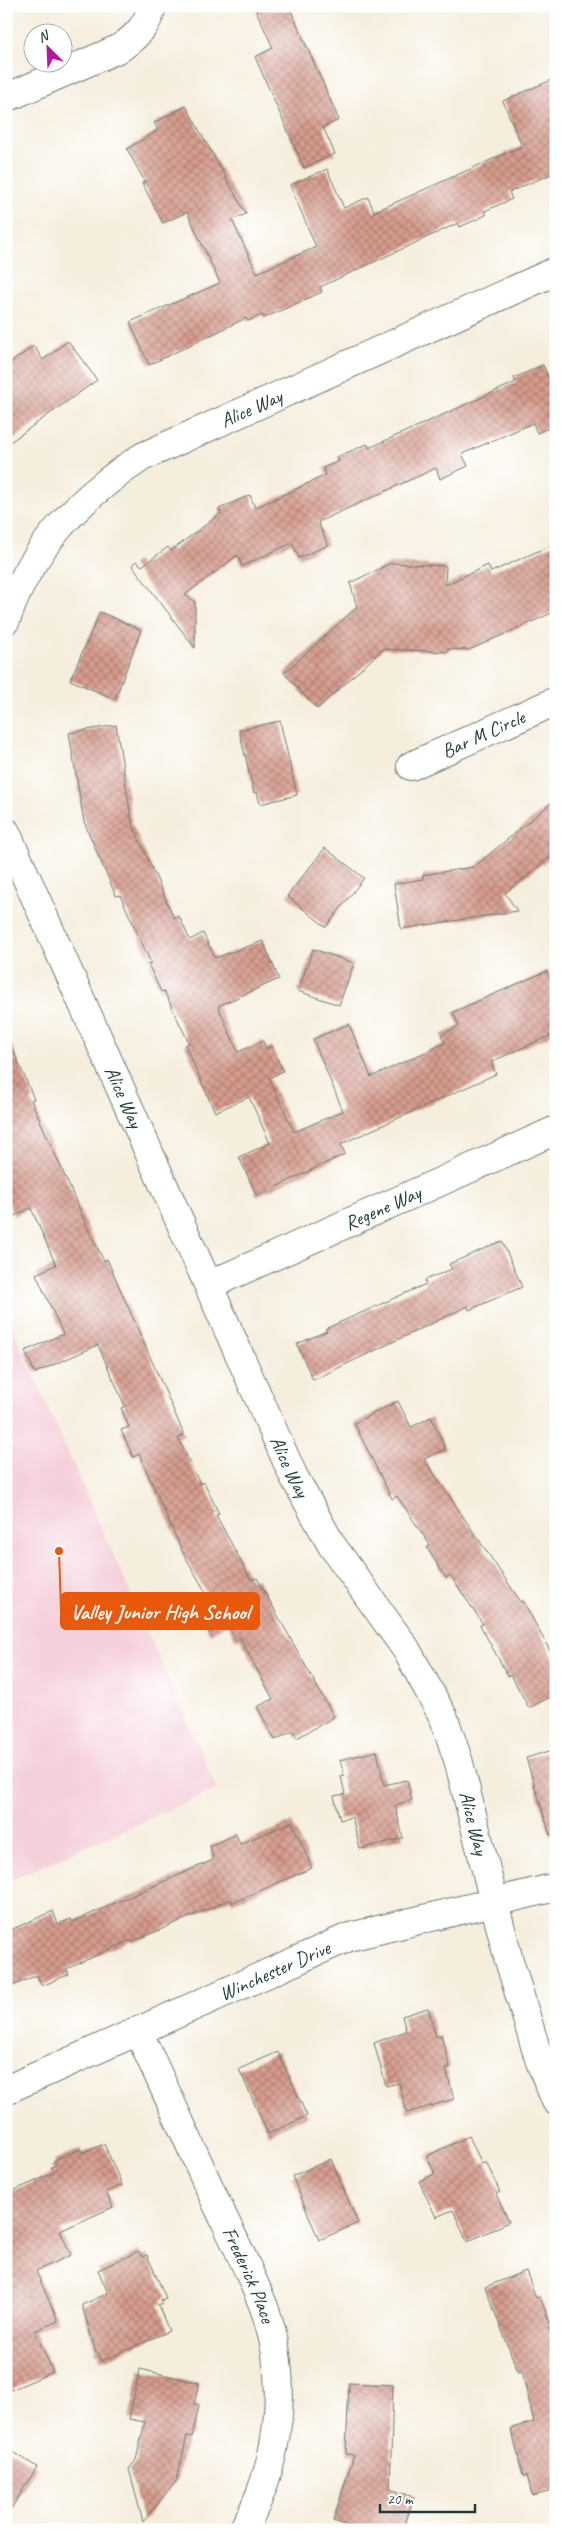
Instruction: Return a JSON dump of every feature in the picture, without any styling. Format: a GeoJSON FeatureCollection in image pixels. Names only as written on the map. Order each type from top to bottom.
{"type":"FeatureCollection","features":[{"type":"Feature","properties":{"kind":"street"},"geometry":{"type":"LineString","coordinates":[[13,95],[120,48],[133,39],[144,27],[152,6]]}},
{"type":"Feature","properties":{"kind":"street","name":"Alice Way"},"geometry":{"type":"LineString","coordinates":[[7,618],[41,550],[62,522],[87,497],[142,457],[556,271]]}},
{"type":"Feature","properties":{"kind":"street","name":"Bar M Circle"},"geometry":{"type":"LineString","coordinates":[[410,766],[556,701]]}},
{"type":"Feature","properties":{"kind":"street","name":"Alice Way"},"geometry":{"type":"LineString","coordinates":[[6,832],[277,1441],[306,1501],[331,1544],[406,1649],[444,1718],[459,1763],[493,1903],[530,2035],[556,2101]]}},
{"type":"Feature","properties":{"kind":"street","name":"Regene Way"},"geometry":{"type":"LineString","coordinates":[[209,1285],[556,1130]]}},
{"type":"Feature","properties":{"kind":"street","name":"Winchester Drive"},"geometry":{"type":"LineString","coordinates":[[6,2090],[349,1937],[556,1887]]}},
{"type":"Feature","properties":{"kind":"street","name":"Frederick Place"},"geometry":{"type":"LineString","coordinates":[[138,2031],[255,2286],[272,2334],[276,2362],[278,2422],[261,2494],[243,2530]]}},
{"type":"Feature","properties":{"kind":"shaded area"},"geometry":{"type":"Polygon","coordinates":[[[6,1313],[217,1789],[6,1882],[6,1313]]]}},
{"type":"Feature","properties":{"kind":"building"},"geometry":{"type":"Polygon","coordinates":[[[254,6],[289,6],[339,120],[323,127],[335,154],[304,168],[255,57],[273,48],[254,6]]]}},
{"type":"Feature","properties":{"kind":"building"},"geometry":{"type":"Polygon","coordinates":[[[556,78],[556,172],[509,192],[512,199],[485,211],[486,215],[460,227],[458,223],[320,287],[322,292],[264,318],[262,315],[248,321],[246,318],[149,365],[130,322],[220,283],[187,212],[163,223],[142,183],[145,182],[127,149],[158,130],[154,123],[186,106],[246,214],[232,220],[257,273],[316,247],[290,185],[327,169],[344,208],[368,197],[374,212],[522,146],[503,101],[556,78]]]}},
{"type":"Feature","properties":{"kind":"building"},"geometry":{"type":"Polygon","coordinates":[[[68,341],[97,380],[6,445],[6,366],[34,346],[43,360],[68,341]]]}},
{"type":"Feature","properties":{"kind":"building"},"geometry":{"type":"Polygon","coordinates":[[[543,365],[549,379],[556,376],[556,425],[537,433],[533,423],[462,454],[468,466],[440,479],[436,468],[318,522],[328,545],[299,558],[292,543],[242,566],[238,555],[185,595],[195,602],[195,648],[132,565],[136,561],[142,566],[168,547],[171,551],[221,513],[219,509],[250,495],[255,508],[326,475],[323,468],[339,461],[337,457],[367,444],[369,448],[516,382],[514,378],[543,365]]]}},
{"type":"Feature","properties":{"kind":"building"},"geometry":{"type":"Polygon","coordinates":[[[556,543],[556,611],[469,650],[448,649],[448,652],[383,649],[317,709],[284,673],[357,607],[350,583],[391,563],[446,566],[445,585],[488,565],[491,572],[556,543]]]}},
{"type":"Feature","properties":{"kind":"building"},"geometry":{"type":"Polygon","coordinates":[[[100,612],[141,630],[115,699],[70,680],[100,612]]]}},
{"type":"Feature","properties":{"kind":"building"},"geometry":{"type":"Polygon","coordinates":[[[280,721],[297,795],[260,804],[257,792],[254,793],[239,730],[280,721]]]}},
{"type":"Feature","properties":{"kind":"building"},"geometry":{"type":"Polygon","coordinates":[[[116,725],[132,823],[174,918],[179,916],[190,940],[203,933],[215,958],[263,941],[279,979],[218,1006],[238,1052],[263,1041],[266,1049],[271,1046],[283,1071],[269,1078],[294,1132],[343,1111],[313,1039],[349,1024],[371,1077],[445,1043],[441,1035],[459,1026],[453,1012],[547,971],[556,990],[556,1033],[491,1062],[496,1074],[341,1144],[345,1154],[257,1196],[239,1157],[270,1143],[249,1097],[215,1112],[185,1045],[189,1043],[164,991],[161,992],[148,964],[151,963],[120,895],[116,896],[84,822],[69,733],[116,725]]]}},
{"type":"Feature","properties":{"kind":"building"},"geometry":{"type":"Polygon","coordinates":[[[556,799],[556,853],[505,893],[517,911],[401,929],[394,884],[423,879],[423,875],[474,867],[556,799]]]}},
{"type":"Feature","properties":{"kind":"building"},"geometry":{"type":"Polygon","coordinates":[[[325,848],[364,878],[326,927],[287,896],[325,848]]]}},
{"type":"Feature","properties":{"kind":"building"},"geometry":{"type":"Polygon","coordinates":[[[313,949],[354,963],[339,1005],[298,991],[313,949]]]}},
{"type":"Feature","properties":{"kind":"building"},"geometry":{"type":"Polygon","coordinates":[[[6,1033],[34,1099],[31,1100],[91,1235],[104,1261],[107,1259],[173,1409],[184,1435],[178,1438],[200,1484],[204,1482],[219,1514],[216,1515],[251,1580],[257,1578],[334,1717],[297,1738],[293,1731],[275,1740],[257,1707],[273,1699],[240,1638],[236,1640],[227,1624],[210,1634],[197,1610],[212,1603],[182,1551],[139,1454],[133,1457],[121,1430],[129,1427],[121,1408],[125,1406],[98,1345],[35,1373],[25,1351],[63,1334],[36,1274],[56,1265],[31,1208],[14,1216],[6,1199],[6,1033]]]}},
{"type":"Feature","properties":{"kind":"building"},"geometry":{"type":"Polygon","coordinates":[[[502,1241],[522,1287],[469,1310],[468,1306],[313,1380],[297,1344],[327,1331],[325,1329],[426,1284],[425,1280],[452,1269],[449,1264],[502,1241]]]}},
{"type":"Feature","properties":{"kind":"building"},"geometry":{"type":"Polygon","coordinates":[[[398,1401],[411,1427],[431,1417],[446,1449],[424,1459],[521,1602],[523,1601],[556,1662],[556,1694],[529,1708],[511,1675],[508,1676],[480,1625],[483,1624],[450,1575],[446,1578],[427,1548],[430,1545],[397,1496],[392,1499],[354,1423],[398,1401]]]}},
{"type":"Feature","properties":{"kind":"building"},"geometry":{"type":"Polygon","coordinates":[[[556,1749],[556,1834],[550,1835],[526,1758],[556,1749]]]}},
{"type":"Feature","properties":{"kind":"building"},"geometry":{"type":"Polygon","coordinates":[[[377,1751],[384,1785],[407,1780],[412,1800],[395,1805],[403,1838],[360,1849],[352,1817],[340,1820],[334,1796],[345,1794],[341,1776],[344,1775],[340,1760],[377,1751]]]}},
{"type":"Feature","properties":{"kind":"building"},"geometry":{"type":"Polygon","coordinates":[[[292,1822],[312,1868],[232,1903],[231,1899],[132,1942],[131,1940],[66,1969],[69,1974],[42,1986],[37,1975],[6,1989],[6,1932],[53,1911],[58,1924],[71,1919],[72,1922],[213,1860],[210,1846],[236,1834],[240,1844],[292,1822]]]}},
{"type":"Feature","properties":{"kind":"building"},"geometry":{"type":"Polygon","coordinates":[[[428,2008],[436,2037],[441,2035],[450,2068],[446,2069],[454,2099],[407,2113],[399,2083],[386,2086],[374,2043],[406,2031],[402,2016],[428,2008]]]}},
{"type":"Feature","properties":{"kind":"building"},"geometry":{"type":"Polygon","coordinates":[[[278,2052],[307,2116],[268,2134],[239,2069],[278,2052]]]}},
{"type":"Feature","properties":{"kind":"building"},"geometry":{"type":"Polygon","coordinates":[[[469,2136],[482,2164],[486,2162],[500,2192],[496,2194],[509,2222],[467,2242],[453,2210],[436,2217],[419,2181],[435,2174],[427,2156],[469,2136]]]}},
{"type":"Feature","properties":{"kind":"building"},"geometry":{"type":"Polygon","coordinates":[[[104,2144],[122,2185],[106,2192],[113,2207],[60,2231],[71,2255],[36,2271],[58,2321],[35,2331],[53,2372],[6,2392],[6,2194],[54,2173],[51,2167],[56,2165],[54,2160],[80,2149],[82,2153],[104,2144]]]}},
{"type":"Feature","properties":{"kind":"building"},"geometry":{"type":"Polygon","coordinates":[[[331,2159],[358,2223],[319,2240],[292,2176],[331,2159]]]}},
{"type":"Feature","properties":{"kind":"building"},"geometry":{"type":"Polygon","coordinates":[[[139,2251],[142,2257],[147,2255],[166,2298],[161,2300],[163,2303],[158,2305],[169,2331],[102,2361],[98,2352],[96,2353],[82,2305],[108,2293],[98,2270],[139,2251]]]}},
{"type":"Feature","properties":{"kind":"building"},"geometry":{"type":"Polygon","coordinates":[[[526,2271],[536,2298],[540,2297],[551,2326],[548,2327],[556,2348],[556,2489],[532,2495],[527,2475],[523,2476],[511,2428],[534,2422],[522,2371],[518,2372],[485,2287],[526,2271]]]}},
{"type":"Feature","properties":{"kind":"building"},"geometry":{"type":"Polygon","coordinates":[[[140,2369],[199,2383],[194,2405],[199,2406],[192,2437],[187,2436],[177,2480],[143,2522],[129,2469],[136,2460],[145,2422],[129,2419],[140,2369]]]}},
{"type":"Feature","properties":{"kind":"building"},"geometry":{"type":"Polygon","coordinates":[[[349,2383],[393,2385],[390,2489],[414,2497],[403,2530],[361,2530],[333,2521],[354,2455],[346,2454],[349,2383]]]}},
{"type":"Feature","properties":{"kind":"building"},"geometry":{"type":"Polygon","coordinates":[[[6,2448],[37,2467],[6,2517],[6,2448]]]}},
{"type":"Feature","properties":{"kind":"place","name":"Valley Junior High School"},"geometry":{"type":"Point","coordinates":[59,1551]}}]}
